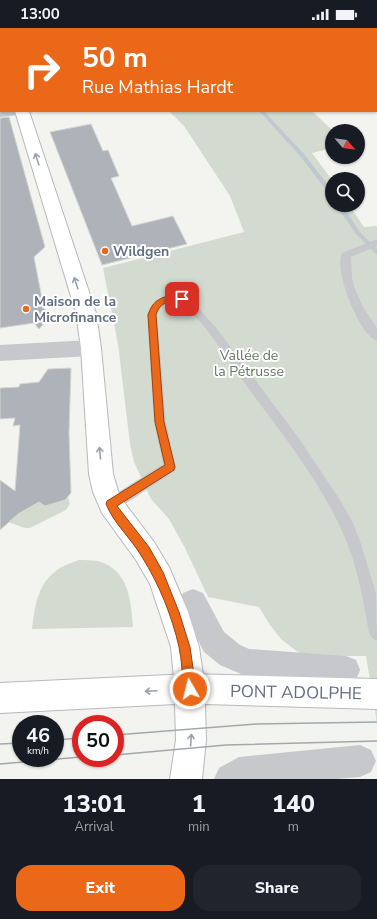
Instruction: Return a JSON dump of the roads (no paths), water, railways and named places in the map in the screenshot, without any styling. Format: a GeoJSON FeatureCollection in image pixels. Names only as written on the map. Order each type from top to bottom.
{"type":"FeatureCollection","features":[{"type":"Feature","properties":{"kind":"main road"},"geometry":{"type":"LineString","coordinates":[[22,112],[86,313],[91,348],[101,474],[108,498],[117,515],[145,551],[160,576],[174,612],[185,647],[190,689],[192,740],[186,779]]}},
{"type":"Feature","properties":{"kind":"main road","name":"PONT ADOLPHE"},"geometry":{"type":"LineString","coordinates":[[0,698],[190,689],[358,686]]}},
{"type":"Feature","properties":{"kind":"street"},"geometry":{"type":"LineString","coordinates":[[0,353],[91,348]]}},
{"type":"Feature","properties":{"kind":"street"},"geometry":{"type":"LineString","coordinates":[[193,603],[214,642],[230,655],[248,663],[358,686]]}},
{"type":"Feature","properties":{"kind":"street"},"geometry":{"type":"LineString","coordinates":[[230,779],[239,773],[360,761]]}},
{"type":"Feature","properties":{"kind":"lane"},"geometry":{"type":"LineString","coordinates":[[377,242],[346,255],[344,269],[352,296],[362,316],[377,337]]}},
{"type":"Feature","properties":{"kind":"lane"},"geometry":{"type":"LineString","coordinates":[[108,498],[170,467],[160,422],[152,315],[154,307],[161,301],[170,298],[182,299],[190,305],[223,344],[311,465],[331,498],[347,528],[363,571],[377,633]]}},
{"type":"Feature","properties":{"kind":"waterway"},"geometry":{"type":"LineString","coordinates":[[262,112],[302,155],[325,185]]}},
{"type":"Feature","properties":{"kind":"waterway"},"geometry":{"type":"LineString","coordinates":[[344,212],[358,233],[377,252]]}},
{"type":"Feature","properties":{"kind":"tram line"},"geometry":{"type":"LineString","coordinates":[[124,734],[257,724],[377,722]]}},
{"type":"Feature","properties":{"kind":"tram line"},"geometry":{"type":"LineString","coordinates":[[64,739],[72,739]]}},
{"type":"Feature","properties":{"kind":"tram line"},"geometry":{"type":"LineString","coordinates":[[124,754],[226,745],[377,741]]}},
{"type":"Feature","properties":{"kind":"tram line"},"geometry":{"type":"LineString","coordinates":[[0,744],[12,743]]}},
{"type":"Feature","properties":{"kind":"tram line"},"geometry":{"type":"LineString","coordinates":[[0,764],[72,758]]}},
{"type":"Feature","properties":{"kind":"place","name":"Wildgen"},"geometry":{"type":"Point","coordinates":[105,251]}},
{"type":"Feature","properties":{"kind":"place","name":"Maison de la Microfinance"},"geometry":{"type":"Point","coordinates":[26,309]}},
{"type":"Feature","properties":{"kind":"park label","name":"Vallée de la Pétrusse"},"geometry":{"type":"Point","coordinates":[249,364]}}]}
